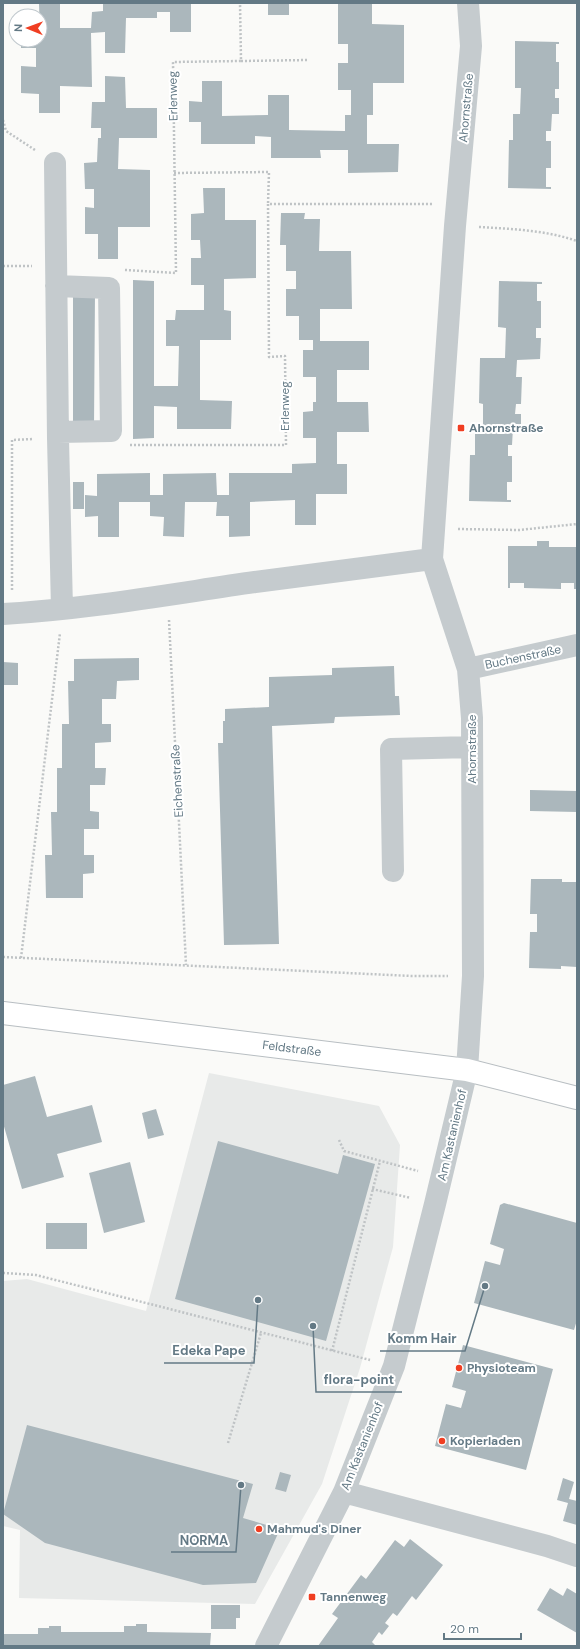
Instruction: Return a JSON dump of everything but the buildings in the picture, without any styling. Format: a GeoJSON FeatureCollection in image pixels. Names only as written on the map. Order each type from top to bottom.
{"type":"FeatureCollection","features":[{"type":"Feature","properties":{"kind":"main road","name":"Feldstraße"},"geometry":{"type":"LineString","coordinates":[[3,1013],[466,1070],[577,1098]]}},
{"type":"Feature","properties":{"kind":"street","name":"Ahornstraße"},"geometry":{"type":"LineString","coordinates":[[466,1070],[473,976],[472,718],[468,669],[432,559],[456,215],[471,46],[468,3]]}},
{"type":"Feature","properties":{"kind":"street"},"geometry":{"type":"LineString","coordinates":[[56,163],[58,432],[62,609]]}},
{"type":"Feature","properties":{"kind":"street"},"geometry":{"type":"LineString","coordinates":[[56,276],[109,288],[111,431],[58,432]]}},
{"type":"Feature","properties":{"kind":"street"},"geometry":{"type":"LineString","coordinates":[[8,614],[168,596],[432,559]]}},
{"type":"Feature","properties":{"kind":"street","name":"Buchenstraße"},"geometry":{"type":"LineString","coordinates":[[468,669],[577,645]]}},
{"type":"Feature","properties":{"kind":"street"},"geometry":{"type":"LineString","coordinates":[[392,871],[391,749],[472,747]]}},
{"type":"Feature","properties":{"kind":"street","name":"Am Kastanienhof"},"geometry":{"type":"LineString","coordinates":[[266,1646],[344,1492],[394,1366],[435,1204],[466,1070]]}},
{"type":"Feature","properties":{"kind":"street"},"geometry":{"type":"LineString","coordinates":[[344,1492],[539,1544],[577,1556]]}},
{"type":"Feature","properties":{"kind":"path"},"geometry":{"type":"LineString","coordinates":[[240,3],[241,61]]}},
{"type":"Feature","properties":{"kind":"path","name":"Erlenweg"},"geometry":{"type":"LineString","coordinates":[[120,270],[176,273],[173,62],[309,60]]}},
{"type":"Feature","properties":{"kind":"path"},"geometry":{"type":"LineString","coordinates":[[3,120],[6,131],[56,163]]}},
{"type":"Feature","properties":{"kind":"path","name":"Erlenweg"},"geometry":{"type":"LineString","coordinates":[[128,445],[286,445],[285,356],[268,357],[269,172],[174,174]]}},
{"type":"Feature","properties":{"kind":"path"},"geometry":{"type":"LineString","coordinates":[[268,204],[456,215],[516,229],[560,235],[577,241]]}},
{"type":"Feature","properties":{"kind":"path"},"geometry":{"type":"LineString","coordinates":[[3,266],[56,276]]}},
{"type":"Feature","properties":{"kind":"path"},"geometry":{"type":"LineString","coordinates":[[8,614],[12,440]]}},
{"type":"Feature","properties":{"kind":"path"},"geometry":{"type":"LineString","coordinates":[[435,529],[519,530],[577,524]]}},
{"type":"Feature","properties":{"kind":"path","name":"Eichenstraße"},"geometry":{"type":"LineString","coordinates":[[168,596],[186,965]]}},
{"type":"Feature","properties":{"kind":"path"},"geometry":{"type":"LineString","coordinates":[[21,958],[62,609]]}},
{"type":"Feature","properties":{"kind":"path"},"geometry":{"type":"LineString","coordinates":[[3,957],[412,976],[473,976]]}},
{"type":"Feature","properties":{"kind":"path"},"geometry":{"type":"LineString","coordinates":[[339,1140],[344,1151],[403,1167]]}},
{"type":"Feature","properties":{"kind":"path"},"geometry":{"type":"LineString","coordinates":[[332,1351],[380,1161]]}},
{"type":"Feature","properties":{"kind":"path"},"geometry":{"type":"LineString","coordinates":[[372,1189],[401,1196]]}},
{"type":"Feature","properties":{"kind":"path"},"geometry":{"type":"LineString","coordinates":[[3,1273],[36,1274],[394,1366]]}},
{"type":"Feature","properties":{"kind":"path"},"geometry":{"type":"LineString","coordinates":[[228,1443],[261,1332]]}},
{"type":"Feature","properties":{"kind":"shaded area"},"geometry":{"type":"Polygon","coordinates":[[[209,1073],[379,1106],[400,1145],[393,1247],[360,1368],[322,1484],[255,1604],[19,1598],[20,1530],[3,1526],[3,1281],[27,1279],[146,1311],[209,1073]]]}},
{"type":"Feature","properties":{"kind":"place","name":"Ahornstraße"},"geometry":{"type":"Point","coordinates":[461,428]}},
{"type":"Feature","properties":{"kind":"place","name":"Komm Hair"},"geometry":{"type":"Point","coordinates":[485,1286]}},
{"type":"Feature","properties":{"kind":"place","name":"Edeka Pape"},"geometry":{"type":"Point","coordinates":[258,1300]}},
{"type":"Feature","properties":{"kind":"place","name":"flora-point"},"geometry":{"type":"Point","coordinates":[313,1326]}},
{"type":"Feature","properties":{"kind":"place","name":"Physioteam"},"geometry":{"type":"Point","coordinates":[459,1368]}},
{"type":"Feature","properties":{"kind":"place","name":"Kopierladen"},"geometry":{"type":"Point","coordinates":[442,1441]}},
{"type":"Feature","properties":{"kind":"place","name":"NORMA"},"geometry":{"type":"Point","coordinates":[241,1485]}},
{"type":"Feature","properties":{"kind":"place","name":"Mahmud's Diner"},"geometry":{"type":"Point","coordinates":[259,1529]}},
{"type":"Feature","properties":{"kind":"place","name":"Tannenweg"},"geometry":{"type":"Point","coordinates":[312,1597]}}]}
